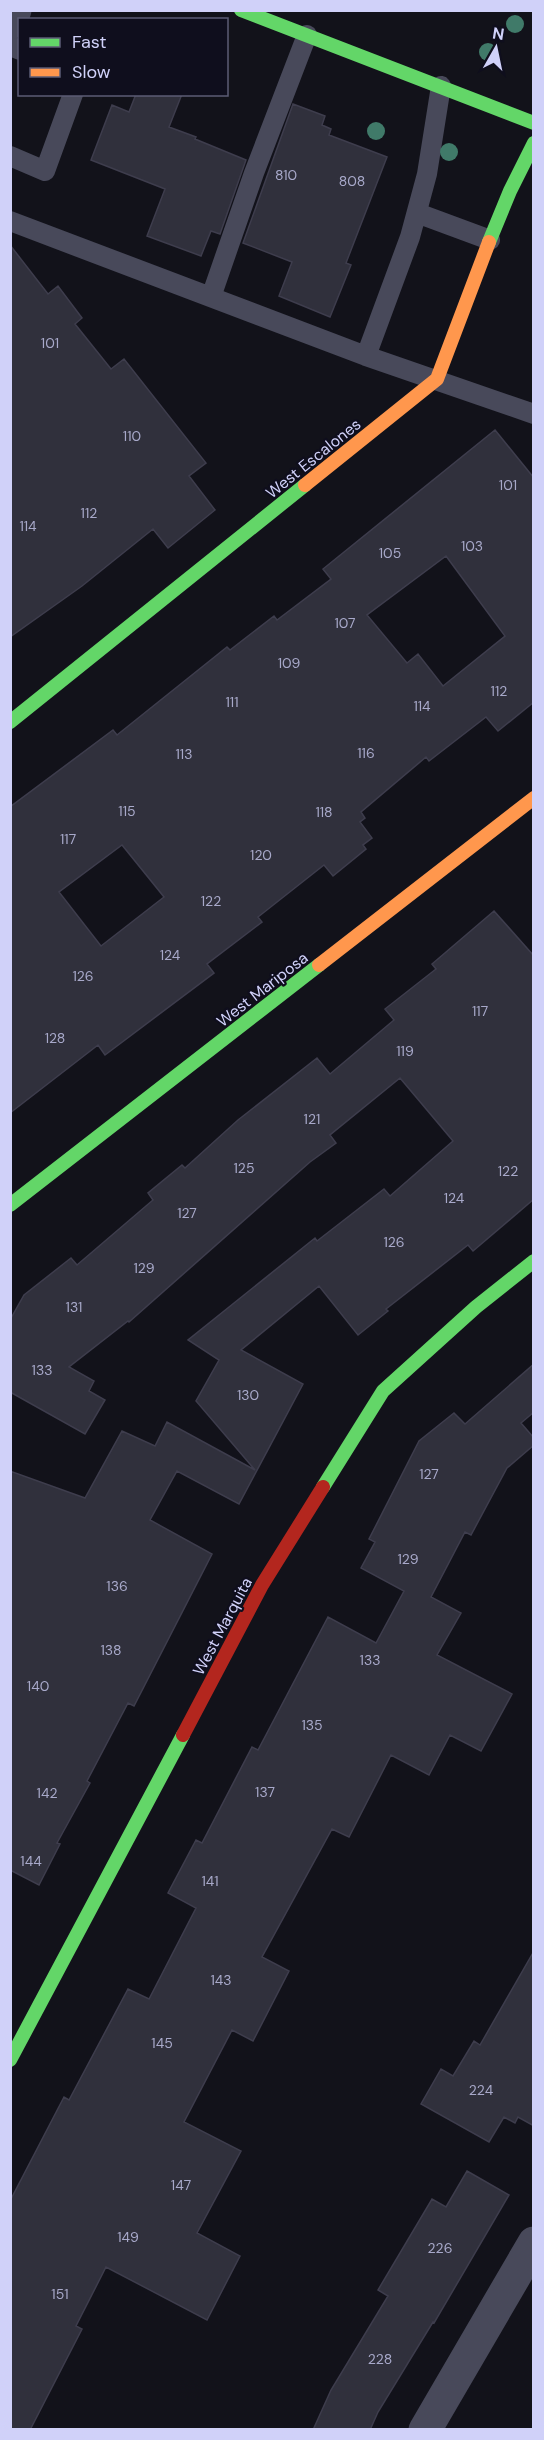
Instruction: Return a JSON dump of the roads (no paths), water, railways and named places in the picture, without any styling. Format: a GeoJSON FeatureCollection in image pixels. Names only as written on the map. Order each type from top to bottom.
{"type":"FeatureCollection","features":[{"type":"Feature","properties":{"kind":"street"},"geometry":{"type":"LineString","coordinates":[[10,23],[15,10]]}},
{"type":"Feature","properties":{"kind":"street"},"geometry":{"type":"LineString","coordinates":[[241,10],[534,123]]}},
{"type":"Feature","properties":{"kind":"street"},"geometry":{"type":"LineString","coordinates":[[437,379],[510,191],[534,143]]}},
{"type":"Feature","properties":{"kind":"street","name":"West Escalones"},"geometry":{"type":"LineString","coordinates":[[10,722],[437,379]]}},
{"type":"Feature","properties":{"kind":"street","name":"West Mariposa"},"geometry":{"type":"LineString","coordinates":[[10,1205],[534,798]]}},
{"type":"Feature","properties":{"kind":"street","name":"West Marquita"},"geometry":{"type":"LineString","coordinates":[[10,2060],[262,1585],[383,1391],[476,1307],[534,1261]]}},
{"type":"Feature","properties":{"kind":"street"},"geometry":{"type":"LineString","coordinates":[[425,2430],[534,2243]]}},
{"type":"Feature","properties":{"kind":"lane"},"geometry":{"type":"LineString","coordinates":[[211,297],[254,173],[307,35]]}},
{"type":"Feature","properties":{"kind":"lane"},"geometry":{"type":"LineString","coordinates":[[366,356],[417,213],[427,174],[441,86]]}},
{"type":"Feature","properties":{"kind":"lane"},"geometry":{"type":"LineString","coordinates":[[10,156],[45,171],[72,96]]}},
{"type":"Feature","properties":{"kind":"lane"},"geometry":{"type":"LineString","coordinates":[[417,213],[490,240]]}},
{"type":"Feature","properties":{"kind":"lane"},"geometry":{"type":"LineString","coordinates":[[10,221],[366,356],[534,414]]}}]}
